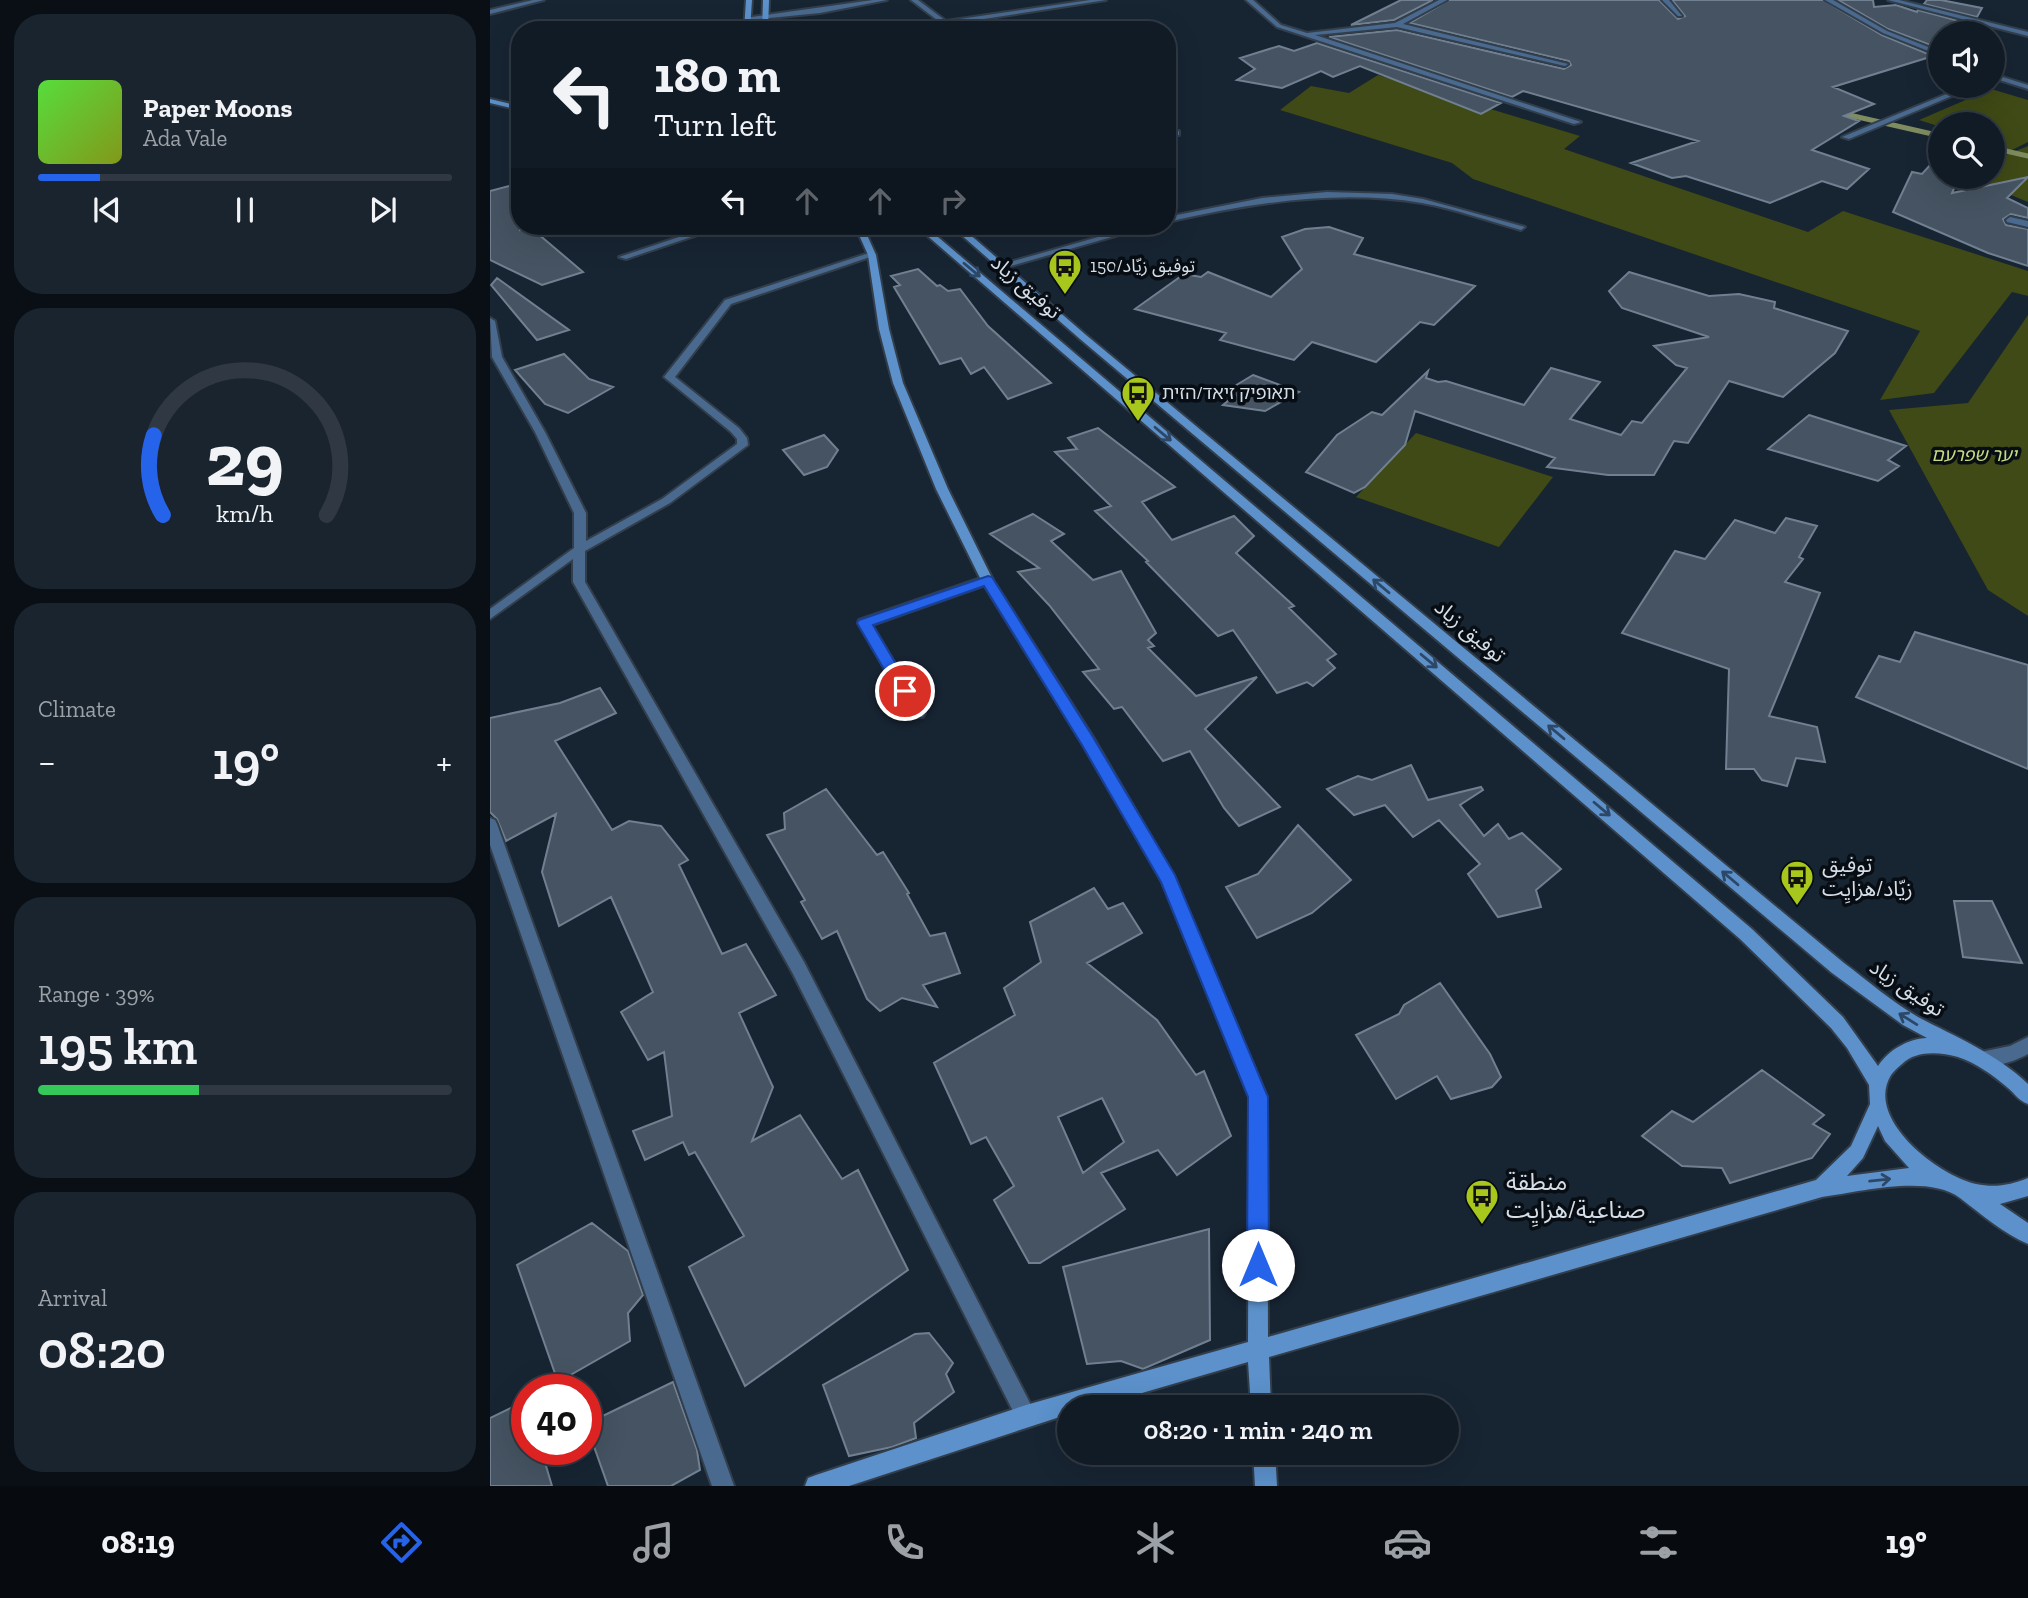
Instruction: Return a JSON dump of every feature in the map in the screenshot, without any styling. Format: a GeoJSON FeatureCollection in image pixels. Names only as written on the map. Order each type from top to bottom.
{"type":"FeatureCollection","features":[{"type":"Feature","properties":{"kind":"main road"},"geometry":{"type":"LineString","coordinates":[[748,21],[750,0]]}},
{"type":"Feature","properties":{"kind":"main road"},"geometry":{"type":"LineString","coordinates":[[765,21],[766,0]]}},
{"type":"Feature","properties":{"kind":"main road"},"geometry":{"type":"LineString","coordinates":[[490,102],[511,106]]}},
{"type":"Feature","properties":{"kind":"main road"},"geometry":{"type":"LineString","coordinates":[[863,235],[872,255],[884,329],[898,383],[942,489],[988,580],[1088,741],[1169,880],[1258,1097],[1260,1395]]}},
{"type":"Feature","properties":{"kind":"main road","name":"توفيق زياد"},"geometry":{"type":"LineString","coordinates":[[930,235],[1746,934],[1867,1059],[1880,1093],[1881,1114],[1894,1139],[1914,1162],[1938,1179]]}},
{"type":"Feature","properties":{"kind":"main road","name":"توفيق زياد"},"geometry":{"type":"LineString","coordinates":[[965,235],[1083,337],[1838,968],[1909,1020],[2016,1081],[2028,1096]]}},
{"type":"Feature","properties":{"kind":"main road"},"geometry":{"type":"LineString","coordinates":[[1822,1188],[1857,1152],[1880,1093],[1884,1070],[1898,1055],[1919,1047],[1942,1046],[1975,1056]]}},
{"type":"Feature","properties":{"kind":"main road"},"geometry":{"type":"LineString","coordinates":[[816,1486],[1026,1416],[1822,1188],[1908,1177],[1938,1179],[1964,1191],[2028,1234]]}},
{"type":"Feature","properties":{"kind":"main road"},"geometry":{"type":"LineString","coordinates":[[1964,1191],[1991,1196],[2015,1194],[2028,1186]]}},
{"type":"Feature","properties":{"kind":"main road"},"geometry":{"type":"LineString","coordinates":[[1265,1465],[1266,1486]]}},
{"type":"Feature","properties":{"kind":"street"},"geometry":{"type":"LineString","coordinates":[[490,12],[541,0]]}},
{"type":"Feature","properties":{"kind":"street"},"geometry":{"type":"LineString","coordinates":[[748,18],[820,11],[884,0]]}},
{"type":"Feature","properties":{"kind":"street"},"geometry":{"type":"LineString","coordinates":[[914,0],[943,21]]}},
{"type":"Feature","properties":{"kind":"street"},"geometry":{"type":"LineString","coordinates":[[960,21],[1103,0]]}},
{"type":"Feature","properties":{"kind":"street"},"geometry":{"type":"LineString","coordinates":[[1249,0],[1279,26],[1577,122]]}},
{"type":"Feature","properties":{"kind":"street"},"geometry":{"type":"LineString","coordinates":[[1397,25],[1444,0]]}},
{"type":"Feature","properties":{"kind":"street"},"geometry":{"type":"LineString","coordinates":[[1665,0],[1679,15]]}},
{"type":"Feature","properties":{"kind":"street"},"geometry":{"type":"LineString","coordinates":[[1828,0],[1885,32],[1928,49]]}},
{"type":"Feature","properties":{"kind":"street"},"geometry":{"type":"LineString","coordinates":[[1891,0],[2028,34]]}},
{"type":"Feature","properties":{"kind":"street"},"geometry":{"type":"LineString","coordinates":[[1304,34],[1397,25],[1565,64]]}},
{"type":"Feature","properties":{"kind":"street"},"geometry":{"type":"LineString","coordinates":[[2005,80],[2028,87]]}},
{"type":"Feature","properties":{"kind":"street"},"geometry":{"type":"LineString","coordinates":[[1846,137],[1942,98]]}},
{"type":"Feature","properties":{"kind":"street"},"geometry":{"type":"LineString","coordinates":[[1176,218],[1220,207],[1285,198],[1370,195],[1423,201],[1521,227]]}},
{"type":"Feature","properties":{"kind":"street"},"geometry":{"type":"LineString","coordinates":[[2010,220],[2028,224]]}},
{"type":"Feature","properties":{"kind":"street"},"geometry":{"type":"LineString","coordinates":[[623,257],[692,235]]}},
{"type":"Feature","properties":{"kind":"street"},"geometry":{"type":"LineString","coordinates":[[1001,266],[1113,235]]}},
{"type":"Feature","properties":{"kind":"street"},"geometry":{"type":"LineString","coordinates":[[490,615],[578,550],[666,501],[743,445],[742,438],[735,429],[669,377],[728,302],[872,255]]}},
{"type":"Feature","properties":{"kind":"street"},"geometry":{"type":"LineString","coordinates":[[490,321],[497,357],[540,432],[580,513],[579,582],[798,967],[1026,1416]]}},
{"type":"Feature","properties":{"kind":"street"},"geometry":{"type":"LineString","coordinates":[[918,714],[864,623],[988,580]]}},
{"type":"Feature","properties":{"kind":"street"},"geometry":{"type":"LineString","coordinates":[[490,824],[723,1486]]}},
{"type":"Feature","properties":{"kind":"street"},"geometry":{"type":"LineString","coordinates":[[1975,1056],[2013,1053],[2028,1045]]}},
{"type":"Feature","properties":{"kind":"green space"},"geometry":{"type":"Polygon","coordinates":[[[1378,75],[1580,136],[1564,149],[1808,232],[1843,211],[2028,271],[2028,296],[2012,292],[1934,393],[1880,400],[1920,331],[1473,179],[1452,163],[1280,110],[1311,86],[1349,93],[1378,75]]]}},
{"type":"Feature","properties":{"kind":"green space"},"geometry":{"type":"Polygon","coordinates":[[[2005,93],[2028,100],[2028,142],[2010,151],[2005,149],[2005,112],[1938,112],[1970,98],[2005,98],[2005,93]]]}},
{"type":"Feature","properties":{"kind":"green space"},"geometry":{"type":"Polygon","coordinates":[[[2028,146],[2028,202],[1996,189],[2005,189],[2005,155],[2028,146]]]}},
{"type":"Feature","properties":{"kind":"green space","name":"יער שפרעם"},"geometry":{"type":"Polygon","coordinates":[[[2028,315],[2028,616],[1988,590],[1889,410],[1968,403],[2028,315]]]}},
{"type":"Feature","properties":{"kind":"green space"},"geometry":{"type":"Polygon","coordinates":[[[1416,433],[1553,477],[1499,547],[1356,497],[1416,433]]]}},
{"type":"Feature","properties":{"kind":"building"},"geometry":{"type":"Polygon","coordinates":[[[1401,0],[1433,0],[1394,20],[1351,25],[1401,0]]]}},
{"type":"Feature","properties":{"kind":"building"},"geometry":{"type":"Polygon","coordinates":[[[1449,0],[1659,0],[1678,19],[1685,16],[1672,0],[1823,0],[1882,35],[1928,54],[1928,58],[1833,87],[1874,104],[1844,116],[1859,121],[1812,150],[1869,169],[1847,189],[1822,181],[1770,203],[1686,176],[1672,178],[1631,163],[1698,141],[1523,91],[1512,97],[1329,37],[1397,30],[1564,69],[1571,65],[1569,61],[1410,23],[1449,0]]]}},
{"type":"Feature","properties":{"kind":"building"},"geometry":{"type":"Polygon","coordinates":[[[1838,0],[1873,0],[1874,7],[1896,5],[1959,21],[1928,21],[1928,44],[1888,29],[1838,0]]]}},
{"type":"Feature","properties":{"kind":"building"},"geometry":{"type":"Polygon","coordinates":[[[1927,0],[1982,8],[1977,17],[1924,4],[1927,0]]]}},
{"type":"Feature","properties":{"kind":"building"},"geometry":{"type":"Polygon","coordinates":[[[1317,43],[1501,103],[1481,114],[1360,66],[1333,77],[1321,71],[1282,88],[1237,80],[1255,69],[1240,58],[1279,46],[1294,51],[1317,43]]]}},
{"type":"Feature","properties":{"kind":"building"},"geometry":{"type":"Polygon","coordinates":[[[1928,167],[1928,189],[1954,189],[1952,193],[1971,189],[2005,189],[2005,182],[2028,177],[2007,198],[2028,208],[2028,218],[2011,214],[2003,219],[2006,225],[2028,229],[2028,266],[1988,253],[1893,212],[1912,172],[1922,174],[1928,167]]]}},
{"type":"Feature","properties":{"kind":"building"},"geometry":{"type":"Polygon","coordinates":[[[511,185],[511,235],[539,235],[583,272],[542,285],[490,260],[490,191],[511,185]]]}},
{"type":"Feature","properties":{"kind":"building"},"geometry":{"type":"Polygon","coordinates":[[[1329,227],[1363,238],[1354,254],[1475,286],[1434,325],[1420,322],[1376,362],[1312,342],[1294,360],[1220,340],[1226,333],[1135,309],[1184,274],[1201,277],[1208,272],[1271,297],[1302,269],[1282,237],[1305,229],[1329,227]]]}},
{"type":"Feature","properties":{"kind":"building"},"geometry":{"type":"Polygon","coordinates":[[[918,269],[937,286],[940,285],[948,291],[960,289],[988,326],[1051,383],[1008,399],[984,367],[971,374],[961,358],[940,364],[894,287],[900,285],[891,276],[918,269]]]}},
{"type":"Feature","properties":{"kind":"building"},"geometry":{"type":"Polygon","coordinates":[[[1629,272],[1709,296],[1739,294],[1775,302],[1774,308],[1848,331],[1835,353],[1783,397],[1729,381],[1688,443],[1674,441],[1654,475],[1608,475],[1547,467],[1555,458],[1415,411],[1405,445],[1365,487],[1354,493],[1306,472],[1337,435],[1372,412],[1382,415],[1428,371],[1426,378],[1438,382],[1446,381],[1524,405],[1551,368],[1600,382],[1570,419],[1621,435],[1632,421],[1642,423],[1687,368],[1676,365],[1654,346],[1709,337],[1622,308],[1609,291],[1629,272]]]}},
{"type":"Feature","properties":{"kind":"building"},"geometry":{"type":"Polygon","coordinates":[[[497,278],[569,330],[537,340],[491,285],[497,278]]]}},
{"type":"Feature","properties":{"kind":"building"},"geometry":{"type":"Polygon","coordinates":[[[564,354],[589,379],[613,387],[568,413],[545,404],[515,370],[564,354]]]}},
{"type":"Feature","properties":{"kind":"building"},"geometry":{"type":"Polygon","coordinates":[[[1253,375],[1299,392],[1265,411],[1223,405],[1235,395],[1228,390],[1253,375]]]}},
{"type":"Feature","properties":{"kind":"building"},"geometry":{"type":"Polygon","coordinates":[[[1809,415],[1906,446],[1888,460],[1899,466],[1878,481],[1768,449],[1809,415]]]}},
{"type":"Feature","properties":{"kind":"building"},"geometry":{"type":"Polygon","coordinates":[[[1098,428],[1175,487],[1142,502],[1172,540],[1234,516],[1254,536],[1236,553],[1294,606],[1289,608],[1336,654],[1327,660],[1335,668],[1313,686],[1307,682],[1277,693],[1233,630],[1218,636],[1146,562],[1148,561],[1095,511],[1111,506],[1055,452],[1077,449],[1068,438],[1098,428]]]}},
{"type":"Feature","properties":{"kind":"building"},"geometry":{"type":"Polygon","coordinates":[[[824,435],[838,450],[827,467],[804,475],[783,450],[824,435]]]}},
{"type":"Feature","properties":{"kind":"building"},"geometry":{"type":"Polygon","coordinates":[[[1033,514],[1064,534],[1051,541],[1093,580],[1121,571],[1156,633],[1148,640],[1154,646],[1148,648],[1196,696],[1257,677],[1205,729],[1280,807],[1239,826],[1224,808],[1190,751],[1163,761],[1122,707],[1114,709],[1083,672],[1099,669],[1049,605],[1018,572],[1039,568],[990,534],[1033,514]]]}},
{"type":"Feature","properties":{"kind":"building"},"geometry":{"type":"Polygon","coordinates":[[[1786,518],[1817,526],[1799,557],[1803,559],[1785,582],[1820,593],[1769,716],[1817,727],[1825,762],[1796,758],[1787,786],[1762,780],[1754,769],[1726,769],[1729,669],[1622,633],[1675,551],[1705,559],[1735,520],[1775,533],[1786,518]]]}},
{"type":"Feature","properties":{"kind":"building"},"geometry":{"type":"Polygon","coordinates":[[[1915,632],[2028,665],[2028,769],[1856,697],[1879,656],[1900,662],[1915,632]]]}},
{"type":"Feature","properties":{"kind":"building"},"geometry":{"type":"Polygon","coordinates":[[[600,688],[616,713],[555,741],[612,830],[629,821],[661,826],[688,860],[679,865],[722,954],[746,944],[776,995],[739,1013],[773,1087],[752,1141],[800,1115],[842,1179],[858,1170],[908,1270],[745,1386],[689,1267],[744,1236],[695,1152],[689,1155],[683,1142],[645,1160],[633,1131],[672,1116],[664,1052],[648,1060],[621,1012],[653,992],[611,897],[559,926],[542,872],[556,814],[506,841],[497,819],[490,812],[490,718],[560,703],[600,688]]]}},
{"type":"Feature","properties":{"kind":"building"},"geometry":{"type":"Polygon","coordinates":[[[1411,765],[1428,800],[1481,787],[1483,790],[1460,805],[1484,836],[1498,824],[1509,839],[1522,833],[1561,869],[1536,890],[1541,907],[1498,917],[1468,874],[1480,864],[1439,820],[1413,837],[1385,805],[1354,815],[1327,789],[1358,776],[1372,780],[1411,765]]]}},
{"type":"Feature","properties":{"kind":"building"},"geometry":{"type":"Polygon","coordinates":[[[826,789],[877,855],[883,852],[909,893],[907,894],[930,936],[945,933],[960,973],[923,985],[937,1007],[902,998],[880,1011],[867,999],[837,931],[822,939],[801,902],[805,900],[767,835],[785,829],[784,813],[826,789]]]}},
{"type":"Feature","properties":{"kind":"building"},"geometry":{"type":"Polygon","coordinates":[[[1298,825],[1351,880],[1312,913],[1257,938],[1226,887],[1258,874],[1298,825]]]}},
{"type":"Feature","properties":{"kind":"building"},"geometry":{"type":"Polygon","coordinates":[[[1094,888],[1108,909],[1123,903],[1142,933],[1087,963],[1157,1020],[1196,1075],[1204,1071],[1231,1136],[1177,1175],[1158,1150],[1101,1173],[1125,1209],[1040,1263],[1029,1263],[994,1200],[1014,1186],[986,1137],[971,1144],[934,1063],[1015,1015],[1004,988],[1041,962],[1030,922],[1094,888]],[[1102,1098],[1058,1117],[1083,1173],[1124,1142],[1102,1098]]]}},
{"type":"Feature","properties":{"kind":"building"},"geometry":{"type":"Polygon","coordinates":[[[1954,901],[1992,901],[2022,963],[1963,957],[1954,901]]]}},
{"type":"Feature","properties":{"kind":"building"},"geometry":{"type":"Polygon","coordinates":[[[1440,983],[1490,1054],[1501,1077],[1492,1087],[1451,1099],[1437,1076],[1396,1099],[1356,1035],[1399,1014],[1404,1005],[1440,983]]]}},
{"type":"Feature","properties":{"kind":"building"},"geometry":{"type":"Polygon","coordinates":[[[1762,1070],[1824,1115],[1813,1124],[1830,1134],[1812,1158],[1730,1183],[1722,1168],[1682,1166],[1642,1136],[1672,1111],[1693,1122],[1762,1070]]]}},
{"type":"Feature","properties":{"kind":"building"},"geometry":{"type":"Polygon","coordinates":[[[592,1223],[628,1251],[643,1295],[628,1313],[630,1341],[572,1374],[555,1374],[517,1265],[592,1223]]]}},
{"type":"Feature","properties":{"kind":"building"},"geometry":{"type":"Polygon","coordinates":[[[1209,1229],[1210,1340],[1143,1369],[1121,1361],[1087,1364],[1063,1267],[1209,1229]]]}},
{"type":"Feature","properties":{"kind":"building"},"geometry":{"type":"Polygon","coordinates":[[[929,1333],[953,1363],[946,1374],[954,1392],[914,1423],[916,1438],[892,1447],[849,1456],[823,1385],[915,1334],[929,1333]]]}},
{"type":"Feature","properties":{"kind":"building"},"geometry":{"type":"Polygon","coordinates":[[[673,1382],[697,1450],[700,1470],[671,1486],[608,1486],[601,1465],[602,1416],[673,1382]]]}},
{"type":"Feature","properties":{"kind":"building"},"geometry":{"type":"Polygon","coordinates":[[[511,1408],[511,1465],[546,1465],[552,1486],[490,1486],[490,1418],[511,1408]]]}},
{"type":"Feature","properties":{"kind":"waterway"},"geometry":{"type":"LineString","coordinates":[[1836,112],[1928,133]]}},
{"type":"Feature","properties":{"kind":"waterway"},"geometry":{"type":"LineString","coordinates":[[2005,151],[2028,156]]}},
{"type":"Feature","properties":{"kind":"place","name":"توفيق زيّاد/150"},"geometry":{"type":"Point","coordinates":[1065,296]}},
{"type":"Feature","properties":{"kind":"place","name":"תאופיק זיאד/הזית"},"geometry":{"type":"Point","coordinates":[1138,423]}},
{"type":"Feature","properties":{"kind":"place","name":"توفيق زيّاد/هزايِت"},"geometry":{"type":"Point","coordinates":[1797,907]}},
{"type":"Feature","properties":{"kind":"place","name":"منطقة صناعية/هزايِت"},"geometry":{"type":"Point","coordinates":[1482,1226]}},
{"type":"Feature","properties":{"kind":"route"},"geometry":{"type":"LineString","coordinates":[[905,691],[864,623],[988,580],[1088,741],[1169,880],[1258,1097],[1258,1265]]}}]}
